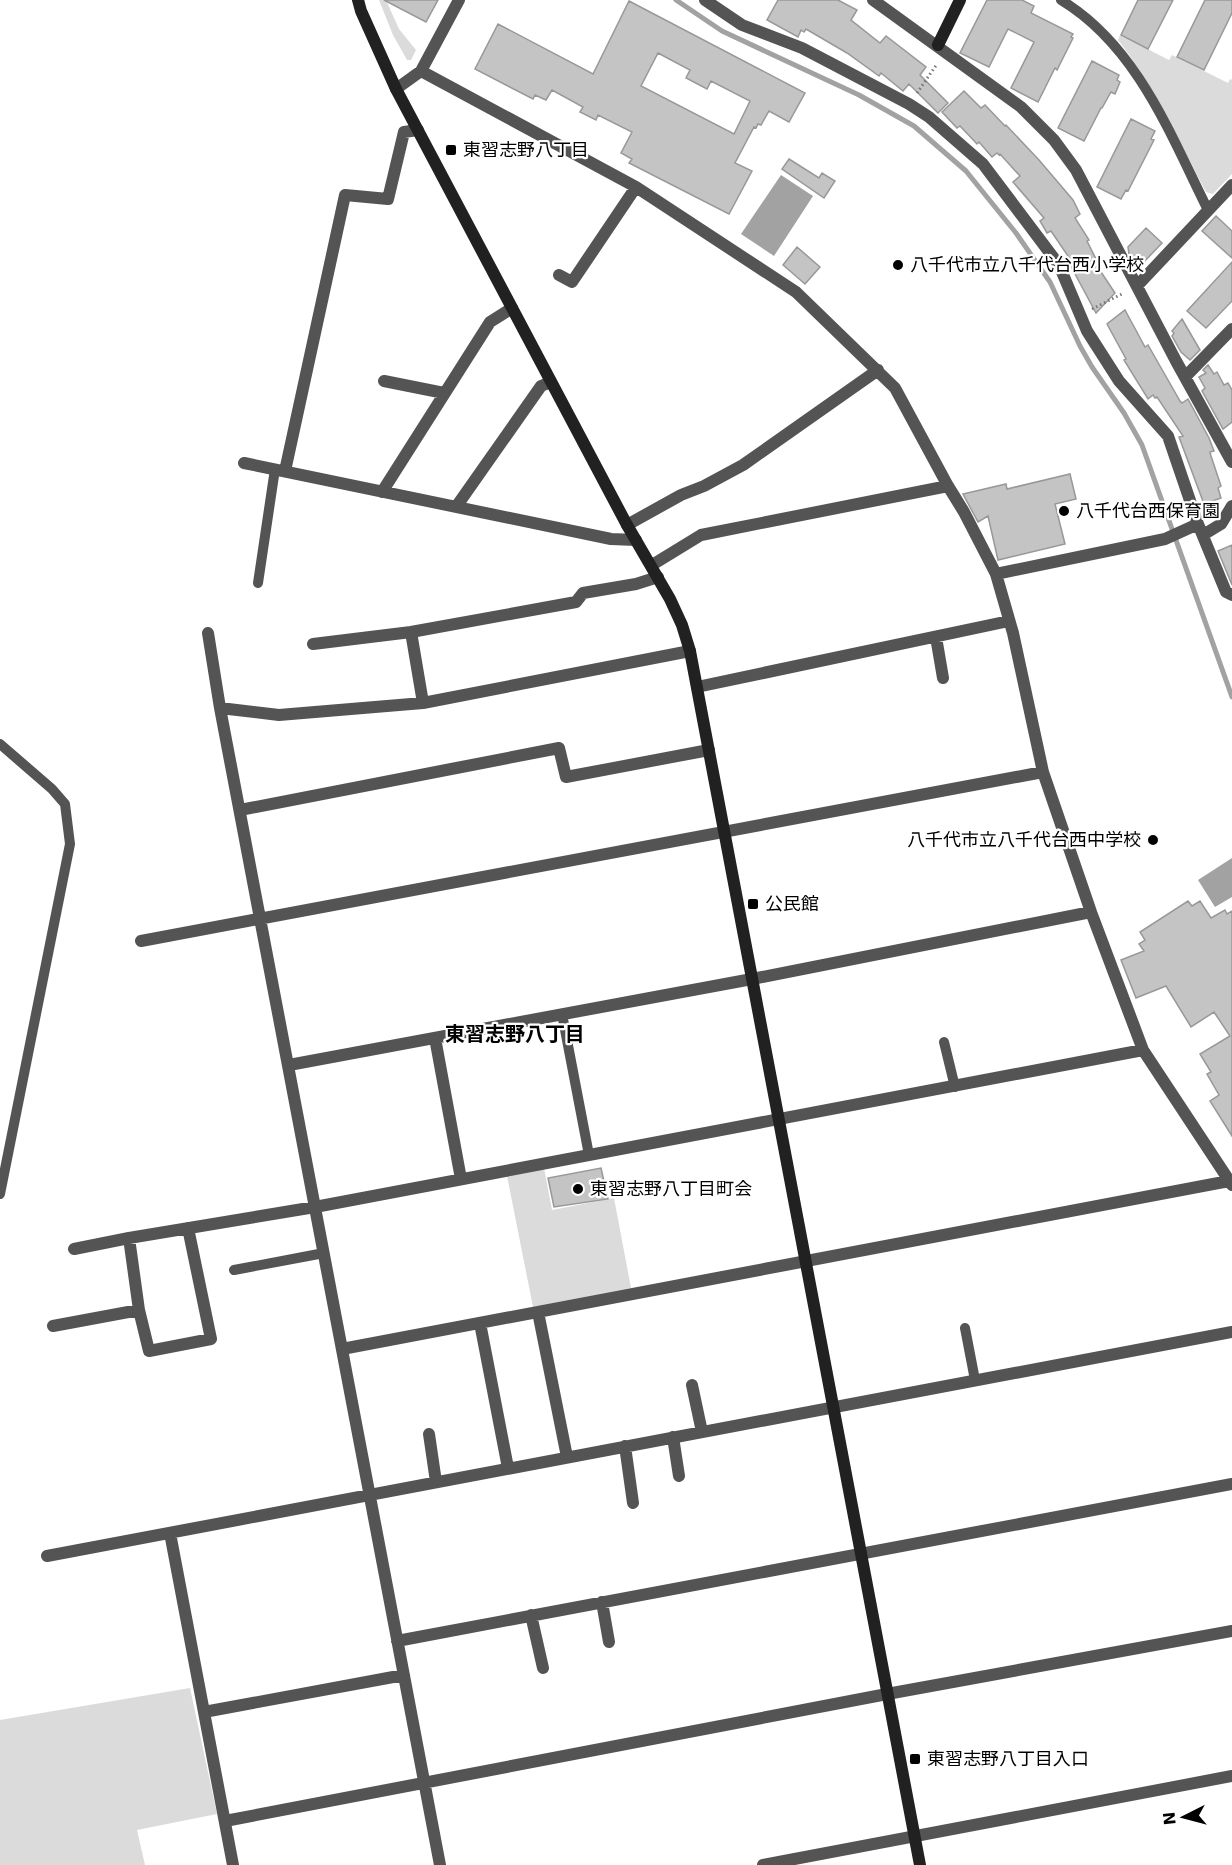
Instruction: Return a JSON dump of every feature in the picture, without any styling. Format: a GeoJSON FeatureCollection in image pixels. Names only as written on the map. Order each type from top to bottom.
{"type":"FeatureCollection","features":[{"type":"Feature","properties":{"kind":"street"},"geometry":{"type":"LineString","coordinates":[[358,0],[396,89],[627,525],[658,577],[682,625],[690,651],[920,1865]]}},
{"type":"Feature","properties":{"kind":"street"},"geometry":{"type":"LineString","coordinates":[[396,89],[421,72],[459,0]]}},
{"type":"Feature","properties":{"kind":"street"},"geometry":{"type":"LineString","coordinates":[[705,0],[742,25],[802,48],[909,104],[929,117],[983,164],[1059,265],[1087,331],[1119,381],[1168,436],[1200,530],[1226,592],[1232,595]]}},
{"type":"Feature","properties":{"kind":"street"},"geometry":{"type":"LineString","coordinates":[[873,0],[1021,107],[1054,140],[1076,170],[1176,362],[1186,376],[1232,462]]}},
{"type":"Feature","properties":{"kind":"street"},"geometry":{"type":"LineString","coordinates":[[941,49],[960,0]]}},
{"type":"Feature","properties":{"kind":"street"},"geometry":{"type":"LineString","coordinates":[[342,1349],[1230,1183],[1143,1050],[1042,772],[1009,621],[996,574],[895,388],[796,292],[636,187],[421,72]]}},
{"type":"Feature","properties":{"kind":"street"},"geometry":{"type":"LineString","coordinates":[[280,470],[345,195],[388,199],[404,132],[418,130]]}},
{"type":"Feature","properties":{"kind":"street"},"geometry":{"type":"LineString","coordinates":[[1137,286],[1232,185]]}},
{"type":"Feature","properties":{"kind":"street"},"geometry":{"type":"LineString","coordinates":[[559,275],[572,282],[636,187]]}},
{"type":"Feature","properties":{"kind":"street"},"geometry":{"type":"LineString","coordinates":[[382,492],[490,322],[512,308]]}},
{"type":"Feature","properties":{"kind":"street"},"geometry":{"type":"LineString","coordinates":[[1186,376],[1232,329]]}},
{"type":"Feature","properties":{"kind":"street"},"geometry":{"type":"LineString","coordinates":[[627,525],[681,495],[704,486],[743,465],[878,370]]}},
{"type":"Feature","properties":{"kind":"street"},"geometry":{"type":"LineString","coordinates":[[384,381],[444,393]]}},
{"type":"Feature","properties":{"kind":"street"},"geometry":{"type":"LineString","coordinates":[[456,507],[541,386],[551,382]]}},
{"type":"Feature","properties":{"kind":"street"},"geometry":{"type":"LineString","coordinates":[[244,463],[611,540],[636,540]]}},
{"type":"Feature","properties":{"kind":"street"},"geometry":{"type":"LineString","coordinates":[[651,565],[701,536],[948,486]]}},
{"type":"Feature","properties":{"kind":"street"},"geometry":{"type":"LineString","coordinates":[[996,574],[1165,539],[1183,532],[1221,524],[1232,506]]}},
{"type":"Feature","properties":{"kind":"street"},"geometry":{"type":"LineString","coordinates":[[313,644],[411,632],[576,602],[583,593],[636,584],[658,577]]}},
{"type":"Feature","properties":{"kind":"street"},"geometry":{"type":"LineString","coordinates":[[697,687],[1009,621]]}},
{"type":"Feature","properties":{"kind":"street"},"geometry":{"type":"LineString","coordinates":[[411,632],[423,703]]}},
{"type":"Feature","properties":{"kind":"street"},"geometry":{"type":"LineString","coordinates":[[208,633],[220,708],[440,1865]]}},
{"type":"Feature","properties":{"kind":"street"},"geometry":{"type":"LineString","coordinates":[[936,638],[943,678]]}},
{"type":"Feature","properties":{"kind":"street"},"geometry":{"type":"LineString","coordinates":[[220,708],[279,715],[423,703],[690,651]]}},
{"type":"Feature","properties":{"kind":"street"},"geometry":{"type":"LineString","coordinates":[[240,810],[559,748],[566,777],[709,750]]}},
{"type":"Feature","properties":{"kind":"street"},"geometry":{"type":"LineString","coordinates":[[141,941],[1042,772]]}},
{"type":"Feature","properties":{"kind":"street"},"geometry":{"type":"LineString","coordinates":[[289,1065],[752,979],[1091,912]]}},
{"type":"Feature","properties":{"kind":"street"},"geometry":{"type":"LineString","coordinates":[[435,1038],[461,1179]]}},
{"type":"Feature","properties":{"kind":"street"},"geometry":{"type":"LineString","coordinates":[[74,1249],[315,1207],[1143,1050]]}},
{"type":"Feature","properties":{"kind":"street"},"geometry":{"type":"LineString","coordinates":[[129,1238],[139,1310],[149,1351],[211,1339],[188,1228]]}},
{"type":"Feature","properties":{"kind":"street"},"geometry":{"type":"LineString","coordinates":[[53,1326],[139,1310]]}},
{"type":"Feature","properties":{"kind":"street"},"geometry":{"type":"LineString","coordinates":[[538,1312],[567,1457]]}},
{"type":"Feature","properties":{"kind":"street"},"geometry":{"type":"LineString","coordinates":[[480,1323],[508,1468]]}},
{"type":"Feature","properties":{"kind":"street"},"geometry":{"type":"LineString","coordinates":[[47,1556],[1232,1332]]}},
{"type":"Feature","properties":{"kind":"street"},"geometry":{"type":"LineString","coordinates":[[692,1385],[702,1432]]}},
{"type":"Feature","properties":{"kind":"street"},"geometry":{"type":"LineString","coordinates":[[429,1434],[436,1482]]}},
{"type":"Feature","properties":{"kind":"street"},"geometry":{"type":"LineString","coordinates":[[673,1437],[679,1476]]}},
{"type":"Feature","properties":{"kind":"street"},"geometry":{"type":"LineString","coordinates":[[625,1446],[633,1503]]}},
{"type":"Feature","properties":{"kind":"street"},"geometry":{"type":"LineString","coordinates":[[397,1641],[1232,1484]]}},
{"type":"Feature","properties":{"kind":"street"},"geometry":{"type":"LineString","coordinates":[[170,1533],[233,1865]]}},
{"type":"Feature","properties":{"kind":"street"},"geometry":{"type":"LineString","coordinates":[[602,1602],[609,1642]]}},
{"type":"Feature","properties":{"kind":"street"},"geometry":{"type":"LineString","coordinates":[[531,1615],[543,1668]]}},
{"type":"Feature","properties":{"kind":"street"},"geometry":{"type":"LineString","coordinates":[[225,1821],[887,1694],[1232,1631]]}},
{"type":"Feature","properties":{"kind":"street"},"geometry":{"type":"LineString","coordinates":[[204,1712],[404,1675]]}},
{"type":"Feature","properties":{"kind":"street"},"geometry":{"type":"LineString","coordinates":[[763,1865],[1232,1776]]}},
{"type":"Feature","properties":{"kind":"lane"},"geometry":{"type":"LineString","coordinates":[[1061,0],[1097,27],[1129,62],[1154,104],[1208,210]]}},
{"type":"Feature","properties":{"kind":"lane"},"geometry":{"type":"LineString","coordinates":[[258,583],[280,470]]}},
{"type":"Feature","properties":{"kind":"lane"},"geometry":{"type":"LineString","coordinates":[[0,744],[52,789],[64,804],[70,844],[0,1194]]}},
{"type":"Feature","properties":{"kind":"lane"},"geometry":{"type":"LineString","coordinates":[[562,1014],[589,1155]]}},
{"type":"Feature","properties":{"kind":"lane"},"geometry":{"type":"LineString","coordinates":[[944,1042],[955,1087]]}},
{"type":"Feature","properties":{"kind":"lane"},"geometry":{"type":"LineString","coordinates":[[234,1270],[324,1253]]}},
{"type":"Feature","properties":{"kind":"lane"},"geometry":{"type":"LineString","coordinates":[[965,1328],[975,1380]]}},
{"type":"Feature","properties":{"kind":"path"},"geometry":{"type":"LineString","coordinates":[[909,104],[941,49]]}},
{"type":"Feature","properties":{"kind":"path"},"geometry":{"type":"LineString","coordinates":[[1080,315],[1137,286]]}},
{"type":"Feature","properties":{"kind":"shaded area"},"geometry":{"type":"Polygon","coordinates":[[[379,0],[386,0],[399,29],[416,50],[411,60],[407,60],[393,35],[379,0]]]}},
{"type":"Feature","properties":{"kind":"shaded area"},"geometry":{"type":"Polygon","coordinates":[[[1120,35],[1169,60],[1172,55],[1228,83],[1230,79],[1232,80],[1232,174],[1213,194],[1206,192],[1155,95],[1118,40],[1120,35]]]}},
{"type":"Feature","properties":{"kind":"shaded area"},"geometry":{"type":"Polygon","coordinates":[[[781,175],[813,196],[774,256],[741,234],[781,175]]]}},
{"type":"Feature","properties":{"kind":"shaded area"},"geometry":{"type":"Polygon","coordinates":[[[1232,858],[1232,897],[1215,907],[1198,880],[1232,858]]]}},
{"type":"Feature","properties":{"kind":"shaded area"},"geometry":{"type":"Polygon","coordinates":[[[544,1168],[552,1210],[614,1198],[631,1288],[533,1307],[507,1176],[544,1168]]]}},
{"type":"Feature","properties":{"kind":"shaded area"},"geometry":{"type":"Polygon","coordinates":[[[190,1688],[217,1814],[137,1830],[145,1865],[0,1865],[0,1720],[190,1688]]]}},
{"type":"Feature","properties":{"kind":"building"},"geometry":{"type":"Polygon","coordinates":[[[384,0],[438,0],[426,22],[384,0]]]}},
{"type":"Feature","properties":{"kind":"building"},"geometry":{"type":"Polygon","coordinates":[[[778,0],[838,0],[857,10],[851,20],[880,43],[886,36],[926,67],[920,75],[948,103],[938,113],[909,84],[903,91],[881,73],[879,76],[847,53],[806,29],[804,32],[801,30],[798,37],[767,20],[778,0]]]}},
{"type":"Feature","properties":{"kind":"building"},"geometry":{"type":"Polygon","coordinates":[[[987,0],[1022,0],[1034,6],[1031,13],[1073,34],[1057,70],[1055,68],[1038,102],[1011,88],[1034,42],[1008,29],[989,67],[960,53],[987,0]]]}},
{"type":"Feature","properties":{"kind":"building"},"geometry":{"type":"Polygon","coordinates":[[[1138,0],[1173,0],[1148,49],[1121,35],[1138,0]]]}},
{"type":"Feature","properties":{"kind":"building"},"geometry":{"type":"Polygon","coordinates":[[[1205,0],[1232,0],[1232,13],[1204,70],[1177,57],[1205,0]]]}},
{"type":"Feature","properties":{"kind":"building"},"geometry":{"type":"Polygon","coordinates":[[[629,1],[805,93],[789,122],[769,111],[761,125],[754,127],[735,163],[752,171],[729,214],[629,163],[632,159],[621,153],[632,132],[598,115],[596,120],[580,112],[583,107],[552,90],[546,100],[535,95],[533,99],[475,69],[498,24],[593,74],[629,1]],[[658,53],[641,86],[734,134],[750,101],[711,81],[707,89],[686,78],[690,70],[658,53]]]}},
{"type":"Feature","properties":{"kind":"building"},"geometry":{"type":"Polygon","coordinates":[[[1092,61],[1119,75],[1117,80],[1120,82],[1115,94],[1111,92],[1101,108],[1084,141],[1058,128],[1092,61]]]}},
{"type":"Feature","properties":{"kind":"building"},"geometry":{"type":"Polygon","coordinates":[[[964,91],[981,108],[985,105],[1006,125],[1073,200],[1080,214],[1075,218],[1089,240],[1087,241],[1099,265],[1097,266],[1115,293],[1096,313],[1068,261],[1070,259],[1051,231],[1047,233],[1040,221],[1044,218],[1013,182],[1020,176],[1000,154],[997,153],[992,157],[979,142],[977,144],[960,126],[957,128],[942,112],[964,91]]]}},
{"type":"Feature","properties":{"kind":"building"},"geometry":{"type":"Polygon","coordinates":[[[1131,119],[1155,131],[1151,139],[1154,140],[1128,191],[1126,190],[1121,199],[1097,187],[1131,119]]]}},
{"type":"Feature","properties":{"kind":"building"},"geometry":{"type":"Polygon","coordinates":[[[789,159],[819,178],[822,173],[835,181],[824,198],[782,169],[789,159]]]}},
{"type":"Feature","properties":{"kind":"building"},"geometry":{"type":"Polygon","coordinates":[[[1216,216],[1232,231],[1232,258],[1202,231],[1216,216]]]}},
{"type":"Feature","properties":{"kind":"building"},"geometry":{"type":"Polygon","coordinates":[[[1146,228],[1162,243],[1141,265],[1129,254],[1128,247],[1146,228]]]}},
{"type":"Feature","properties":{"kind":"building"},"geometry":{"type":"Polygon","coordinates":[[[797,247],[820,267],[805,284],[783,265],[797,247]]]}},
{"type":"Feature","properties":{"kind":"building"},"geometry":{"type":"Polygon","coordinates":[[[1232,262],[1232,301],[1206,328],[1187,311],[1232,262]]]}},
{"type":"Feature","properties":{"kind":"building"},"geometry":{"type":"Polygon","coordinates":[[[1125,310],[1145,347],[1148,345],[1180,401],[1182,403],[1188,399],[1209,438],[1214,451],[1210,452],[1221,486],[1218,488],[1221,498],[1204,504],[1179,437],[1183,436],[1157,397],[1153,395],[1148,399],[1124,360],[1126,359],[1107,324],[1125,310]]]}},
{"type":"Feature","properties":{"kind":"building"},"geometry":{"type":"Polygon","coordinates":[[[1182,319],[1200,350],[1190,360],[1181,352],[1172,336],[1174,333],[1172,331],[1182,319]]]}},
{"type":"Feature","properties":{"kind":"building"},"geometry":{"type":"Polygon","coordinates":[[[1208,365],[1214,374],[1217,372],[1224,385],[1228,383],[1232,390],[1232,422],[1223,429],[1202,391],[1205,388],[1199,377],[1206,373],[1203,370],[1208,365]]]}},
{"type":"Feature","properties":{"kind":"building"},"geometry":{"type":"Polygon","coordinates":[[[1070,474],[1076,499],[1055,504],[1065,544],[998,560],[988,516],[978,522],[963,494],[1006,484],[1007,489],[1070,474]]]}},
{"type":"Feature","properties":{"kind":"building"},"geometry":{"type":"Polygon","coordinates":[[[1232,545],[1232,585],[1218,551],[1232,545]]]}},
{"type":"Feature","properties":{"kind":"building"},"geometry":{"type":"Polygon","coordinates":[[[1188,901],[1192,906],[1200,901],[1211,918],[1225,910],[1227,914],[1232,911],[1232,1136],[1210,1101],[1219,1095],[1207,1074],[1211,1072],[1200,1054],[1230,1036],[1214,1012],[1191,1027],[1166,986],[1136,998],[1121,960],[1144,951],[1139,944],[1145,940],[1140,932],[1188,901]]]}},
{"type":"Feature","properties":{"kind":"building","name":"東習志野八丁目町会"},"geometry":{"type":"Polygon","coordinates":[[[601,1168],[608,1199],[554,1207],[548,1178],[601,1168]]]}},
{"type":"Feature","properties":{"kind":"waterway"},"geometry":{"type":"LineString","coordinates":[[676,0],[722,31],[859,95],[914,126],[966,171],[1016,233],[1050,282],[1080,346],[1142,445],[1232,697]]}},
{"type":"Feature","properties":{"kind":"place","name":"東習志野八丁目"},"geometry":{"type":"Point","coordinates":[451,150]}},
{"type":"Feature","properties":{"kind":"place","name":"八千代市立八千代台西小学校"},"geometry":{"type":"Point","coordinates":[898,265]}},
{"type":"Feature","properties":{"kind":"place","name":"八千代台西保育園"},"geometry":{"type":"Point","coordinates":[1064,511]}},
{"type":"Feature","properties":{"kind":"place","name":"八千代市立八千代台西中学校"},"geometry":{"type":"Point","coordinates":[1153,840]}},
{"type":"Feature","properties":{"kind":"place","name":"公民館"},"geometry":{"type":"Point","coordinates":[753,904]}},
{"type":"Feature","properties":{"kind":"place","name":"東習志野八丁目町会"},"geometry":{"type":"Point","coordinates":[578,1189]}},
{"type":"Feature","properties":{"kind":"place","name":"東習志野八丁目入口"},"geometry":{"type":"Point","coordinates":[915,1759]}},
{"type":"Feature","properties":{"kind":"district","name":"東習志野八丁目"},"geometry":{"type":"Point","coordinates":[515,1034]}}]}
